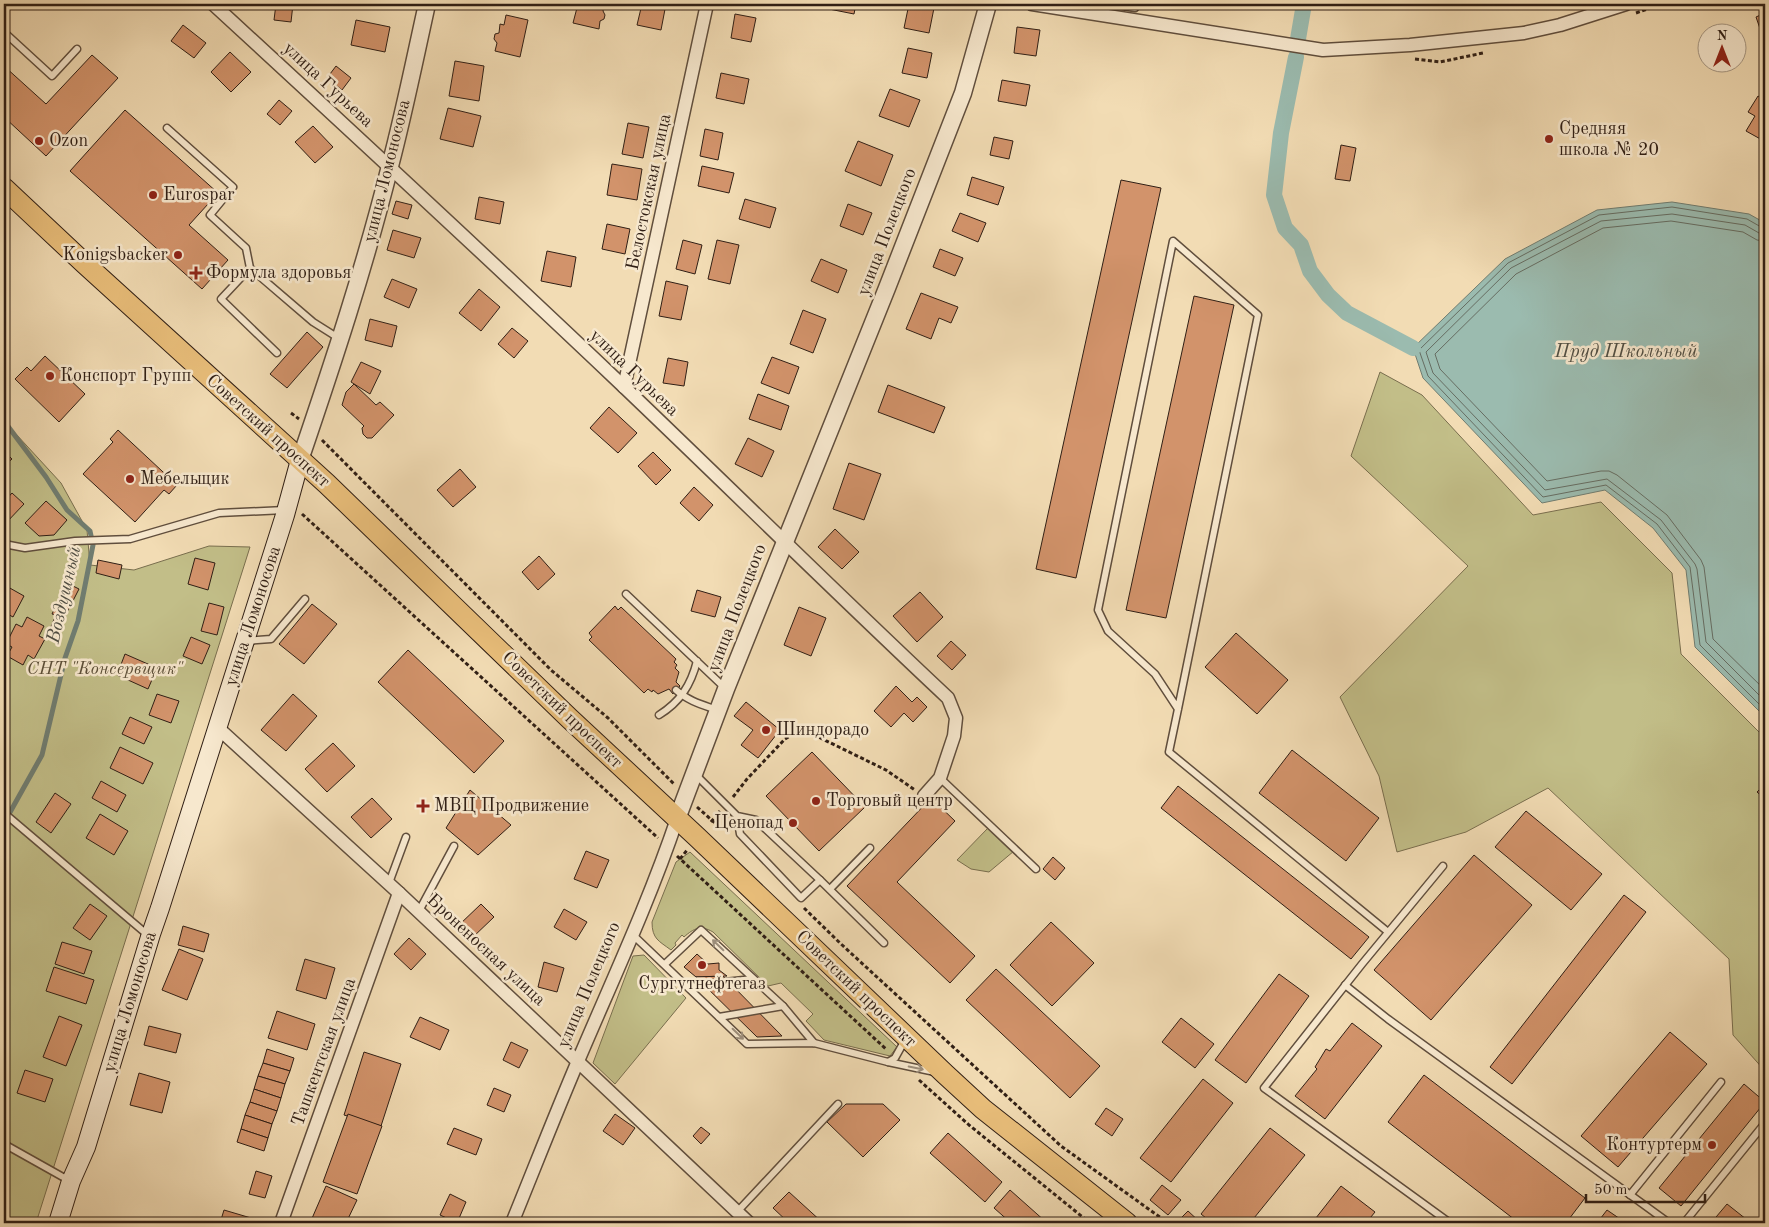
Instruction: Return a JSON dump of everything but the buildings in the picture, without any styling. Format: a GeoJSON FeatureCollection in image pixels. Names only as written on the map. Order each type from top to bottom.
{"type":"FeatureCollection","features":[{"type":"Feature","properties":{"kind":"main road","name":"Советский проспект"},"geometry":{"type":"LineString","coordinates":[[4,188],[412,564],[569,718],[678,819],[945,1074],[983,1109],[1127,1223]]}},
{"type":"Feature","properties":{"kind":"main road","name":"улица Ломоносова"},"geometry":{"type":"LineString","coordinates":[[58,1223],[70,1181],[86,1147],[150,937],[288,506],[300,460]]}},
{"type":"Feature","properties":{"kind":"street","name":"улица Гурьева"},"geometry":{"type":"LineString","coordinates":[[213,4],[624,387],[948,698],[956,718],[954,736],[940,778],[924,796]]}},
{"type":"Feature","properties":{"kind":"street","name":"улица Ломоносова"},"geometry":{"type":"LineString","coordinates":[[300,460],[340,339],[390,167],[427,4]]}},
{"type":"Feature","properties":{"kind":"street","name":"Белостокская улица"},"geometry":{"type":"LineString","coordinates":[[624,387],[707,4]]}},
{"type":"Feature","properties":{"kind":"street","name":"улица Полецкого"},"geometry":{"type":"LineString","coordinates":[[512,1223],[578,1061],[633,935],[668,847],[726,689],[887,288],[962,93],[988,4]]}},
{"type":"Feature","properties":{"kind":"street"},"geometry":{"type":"LineString","coordinates":[[1032,4],[1322,50],[1444,43],[1524,33],[1560,26],[1626,4]]}},
{"type":"Feature","properties":{"kind":"street","name":"Броненосная улица"},"geometry":{"type":"LineString","coordinates":[[218,728],[419,911],[749,1223]]}},
{"type":"Feature","properties":{"kind":"street","name":"Ташкентская улица"},"geometry":{"type":"LineString","coordinates":[[281,1223],[399,893]]}},
{"type":"Feature","properties":{"kind":"lane"},"geometry":{"type":"LineString","coordinates":[[1109,4],[1134,8],[1136,4]]}},
{"type":"Feature","properties":{"kind":"lane"},"geometry":{"type":"LineString","coordinates":[[4,32],[52,76],[77,49]]}},
{"type":"Feature","properties":{"kind":"lane"},"geometry":{"type":"LineString","coordinates":[[168,128],[233,188],[210,215],[246,248],[250,268],[313,322],[340,339]]}},
{"type":"Feature","properties":{"kind":"lane"},"geometry":{"type":"LineString","coordinates":[[1178,709],[1155,674],[1108,631],[1098,610],[1173,241],[1258,315],[1178,709],[1169,752],[1388,932]]}},
{"type":"Feature","properties":{"kind":"lane"},"geometry":{"type":"LineString","coordinates":[[250,268],[221,299],[277,353]]}},
{"type":"Feature","properties":{"kind":"lane"},"geometry":{"type":"LineString","coordinates":[[4,544],[25,548],[74,541],[130,539],[219,513],[288,506]]}},
{"type":"Feature","properties":{"kind":"lane"},"geometry":{"type":"LineString","coordinates":[[626,594],[726,689]]}},
{"type":"Feature","properties":{"kind":"lane"},"geometry":{"type":"LineString","coordinates":[[245,641],[271,639],[306,599]]}},
{"type":"Feature","properties":{"kind":"lane"},"geometry":{"type":"LineString","coordinates":[[659,715],[682,695],[690,683],[697,661]]}},
{"type":"Feature","properties":{"kind":"lane"},"geometry":{"type":"LineString","coordinates":[[676,690],[696,702],[718,710]]}},
{"type":"Feature","properties":{"kind":"lane"},"geometry":{"type":"LineString","coordinates":[[694,773],[737,816],[756,820],[830,889],[884,943]]}},
{"type":"Feature","properties":{"kind":"lane"},"geometry":{"type":"LineString","coordinates":[[940,778],[1036,869]]}},
{"type":"Feature","properties":{"kind":"lane"},"geometry":{"type":"LineString","coordinates":[[4,812],[150,937]]}},
{"type":"Feature","properties":{"kind":"lane"},"geometry":{"type":"LineString","coordinates":[[737,816],[740,834],[801,898],[820,880]]}},
{"type":"Feature","properties":{"kind":"lane"},"geometry":{"type":"LineString","coordinates":[[389,884],[406,837]]}},
{"type":"Feature","properties":{"kind":"lane"},"geometry":{"type":"LineString","coordinates":[[419,911],[454,846]]}},
{"type":"Feature","properties":{"kind":"lane"},"geometry":{"type":"LineString","coordinates":[[830,889],[870,848]]}},
{"type":"Feature","properties":{"kind":"lane"},"geometry":{"type":"LineString","coordinates":[[1443,866],[1345,985],[1264,1088],[1450,1223]]}},
{"type":"Feature","properties":{"kind":"lane"},"geometry":{"type":"LineString","coordinates":[[664,964],[701,930],[783,1006],[814,1042]]}},
{"type":"Feature","properties":{"kind":"lane"},"geometry":{"type":"LineString","coordinates":[[633,935],[747,1044],[814,1042],[888,1062],[945,1074]]}},
{"type":"Feature","properties":{"kind":"lane"},"geometry":{"type":"LineString","coordinates":[[687,986],[753,979]]}},
{"type":"Feature","properties":{"kind":"lane"},"geometry":{"type":"LineString","coordinates":[[1345,985],[1388,1019],[1669,1223]]}},
{"type":"Feature","properties":{"kind":"lane"},"geometry":{"type":"LineString","coordinates":[[719,1017],[783,1006]]}},
{"type":"Feature","properties":{"kind":"lane"},"geometry":{"type":"LineString","coordinates":[[888,1062],[896,1058],[906,1037]]}},
{"type":"Feature","properties":{"kind":"lane"},"geometry":{"type":"LineString","coordinates":[[1630,1195],[1722,1082]]}},
{"type":"Feature","properties":{"kind":"lane"},"geometry":{"type":"LineString","coordinates":[[737,1212],[838,1104]]}},
{"type":"Feature","properties":{"kind":"lane"},"geometry":{"type":"LineString","coordinates":[[1684,1223],[1765,1123]]}},
{"type":"Feature","properties":{"kind":"lane"},"geometry":{"type":"LineString","coordinates":[[4,1144],[70,1181]]}},
{"type":"Feature","properties":{"kind":"path"},"geometry":{"type":"LineString","coordinates":[[290,413],[310,428],[551,670],[608,718],[715,823],[740,834]]}},
{"type":"Feature","properties":{"kind":"path"},"geometry":{"type":"LineString","coordinates":[[288,506],[668,847],[896,1058]]}},
{"type":"Feature","properties":{"kind":"path"},"geometry":{"type":"LineString","coordinates":[[726,805],[747,779],[785,739],[802,729],[886,770],[924,796]]}},
{"type":"Feature","properties":{"kind":"path"},"geometry":{"type":"LineString","coordinates":[[801,898],[799,903],[841,944],[1061,1146],[1168,1223]]}},
{"type":"Feature","properties":{"kind":"path"},"geometry":{"type":"LineString","coordinates":[[903,1065],[969,1125],[1090,1223]]}},
{"type":"Feature","properties":{"kind":"green space"},"geometry":{"type":"Polygon","coordinates":[[[1380,372],[1422,395],[1533,515],[1601,502],[1672,573],[1681,654],[1765,738],[1765,1071],[1733,1035],[1729,959],[1548,788],[1466,832],[1397,852],[1379,776],[1340,697],[1468,566],[1351,456],[1380,372]]]}},
{"type":"Feature","properties":{"kind":"green space","name":"СНТ \"Консервщик\""},"geometry":{"type":"Polygon","coordinates":[[[4,421],[61,483],[87,530],[90,565],[134,570],[209,546],[250,547],[36,1223],[4,1223],[4,421]]]}},
{"type":"Feature","properties":{"kind":"green space"},"geometry":{"type":"Polygon","coordinates":[[[988,828],[1014,851],[989,872],[971,869],[957,860],[988,828]]]}},
{"type":"Feature","properties":{"kind":"green space"},"geometry":{"type":"Polygon","coordinates":[[[690,852],[897,1047],[890,1056],[824,1040],[806,1021],[813,1014],[781,983],[768,986],[713,932],[701,928],[691,931],[684,937],[682,935],[671,950],[657,939],[653,932],[652,922],[676,862],[690,852]]]}},
{"type":"Feature","properties":{"kind":"green space"},"geometry":{"type":"Polygon","coordinates":[[[644,955],[686,998],[615,1084],[593,1063],[633,956],[644,955]]]}},
{"type":"Feature","properties":{"kind":"water","name":"Пруд Школьный"},"geometry":{"type":"Polygon","coordinates":[[[1672,202],[1749,214],[1765,223],[1765,717],[1695,647],[1686,570],[1653,528],[1605,490],[1542,503],[1423,378],[1413,348],[1505,259],[1597,210],[1672,202]]]}},
{"type":"Feature","properties":{"kind":"waterway"},"geometry":{"type":"LineString","coordinates":[[1298,39],[1304,4]]}},
{"type":"Feature","properties":{"kind":"waterway"},"geometry":{"type":"LineString","coordinates":[[1296,57],[1281,133],[1274,195],[1285,228],[1301,245],[1310,271],[1328,295],[1347,313],[1413,348]]}},
{"type":"Feature","properties":{"kind":"waterway","name":"Воздушный"},"geometry":{"type":"LineString","coordinates":[[4,421],[46,477],[67,510],[90,531],[93,545],[78,621],[65,658],[42,755],[4,823]]}},
{"type":"Feature","properties":{"kind":"place","name":"Средняя школа № 20"},"geometry":{"type":"Point","coordinates":[1549,139]}},
{"type":"Feature","properties":{"kind":"place","name":"Ozon"},"geometry":{"type":"Point","coordinates":[39,141]}},
{"type":"Feature","properties":{"kind":"place","name":"Eurospar"},"geometry":{"type":"Point","coordinates":[153,195]}},
{"type":"Feature","properties":{"kind":"place","name":"Konigsbacker"},"geometry":{"type":"Point","coordinates":[178,255]}},
{"type":"Feature","properties":{"kind":"place","name":"Формула здоровья"},"geometry":{"type":"Point","coordinates":[196,273]}},
{"type":"Feature","properties":{"kind":"place","name":"Конспорт Групп"},"geometry":{"type":"Point","coordinates":[50,376]}},
{"type":"Feature","properties":{"kind":"place","name":"Мебельщик"},"geometry":{"type":"Point","coordinates":[130,479]}},
{"type":"Feature","properties":{"kind":"place","name":"Шиндорадо"},"geometry":{"type":"Point","coordinates":[766,730]}},
{"type":"Feature","properties":{"kind":"place","name":"Торговый центр"},"geometry":{"type":"Point","coordinates":[816,801]}},
{"type":"Feature","properties":{"kind":"place","name":"МВЦ Продвижение"},"geometry":{"type":"Point","coordinates":[423,806]}},
{"type":"Feature","properties":{"kind":"place","name":"Ценопад"},"geometry":{"type":"Point","coordinates":[793,823]}},
{"type":"Feature","properties":{"kind":"place","name":"Сургутнефтегаз"},"geometry":{"type":"Point","coordinates":[702,965]}},
{"type":"Feature","properties":{"kind":"place","name":"Контуртерм"},"geometry":{"type":"Point","coordinates":[1712,1145]}}]}
